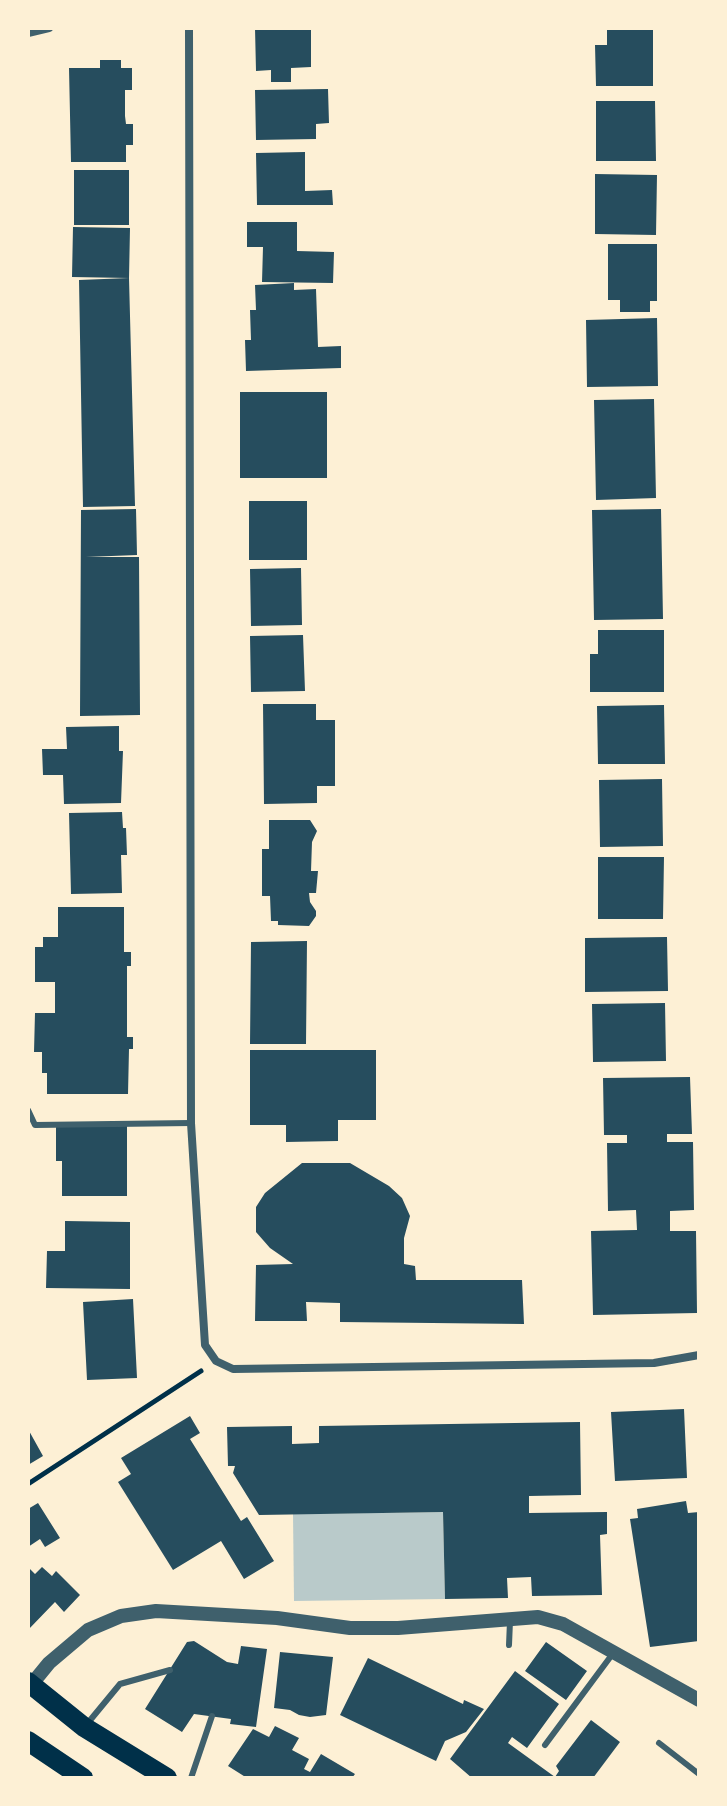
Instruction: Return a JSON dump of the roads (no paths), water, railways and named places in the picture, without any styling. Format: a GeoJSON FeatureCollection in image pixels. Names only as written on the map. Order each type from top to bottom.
{"type":"FeatureCollection","features":[{"type":"Feature","properties":{"kind":"highway"},"geometry":{"type":"LineString","coordinates":[[29,1684],[84,1727],[167,1778]]}},
{"type":"Feature","properties":{"kind":"highway"},"geometry":{"type":"LineString","coordinates":[[28,1741],[83,1778]]}},
{"type":"Feature","properties":{"kind":"street"},"geometry":{"type":"LineString","coordinates":[[28,33],[49,28]]}},
{"type":"Feature","properties":{"kind":"street"},"geometry":{"type":"LineString","coordinates":[[189,28],[191,1123],[205,1345],[216,1361],[233,1369],[654,1363],[699,1355]]}},
{"type":"Feature","properties":{"kind":"street"},"geometry":{"type":"LineString","coordinates":[[29,1684],[88,1630],[121,1616],[156,1611],[234,1615],[350,1628],[398,1628],[538,1617],[563,1624],[699,1700]]}},
{"type":"Feature","properties":{"kind":"lane"},"geometry":{"type":"LineString","coordinates":[[28,1110],[35,1125],[191,1123]]}},
{"type":"Feature","properties":{"kind":"lane"},"geometry":{"type":"LineString","coordinates":[[509,1645],[511,1618]]}},
{"type":"Feature","properties":{"kind":"lane"},"geometry":{"type":"LineString","coordinates":[[545,1745],[614,1652]]}},
{"type":"Feature","properties":{"kind":"lane"},"geometry":{"type":"LineString","coordinates":[[84,1727],[120,1684],[170,1670]]}},
{"type":"Feature","properties":{"kind":"lane"},"geometry":{"type":"LineString","coordinates":[[191,1778],[212,1716]]}},
{"type":"Feature","properties":{"kind":"lane"},"geometry":{"type":"LineString","coordinates":[[659,1743],[699,1774]]}}]}
